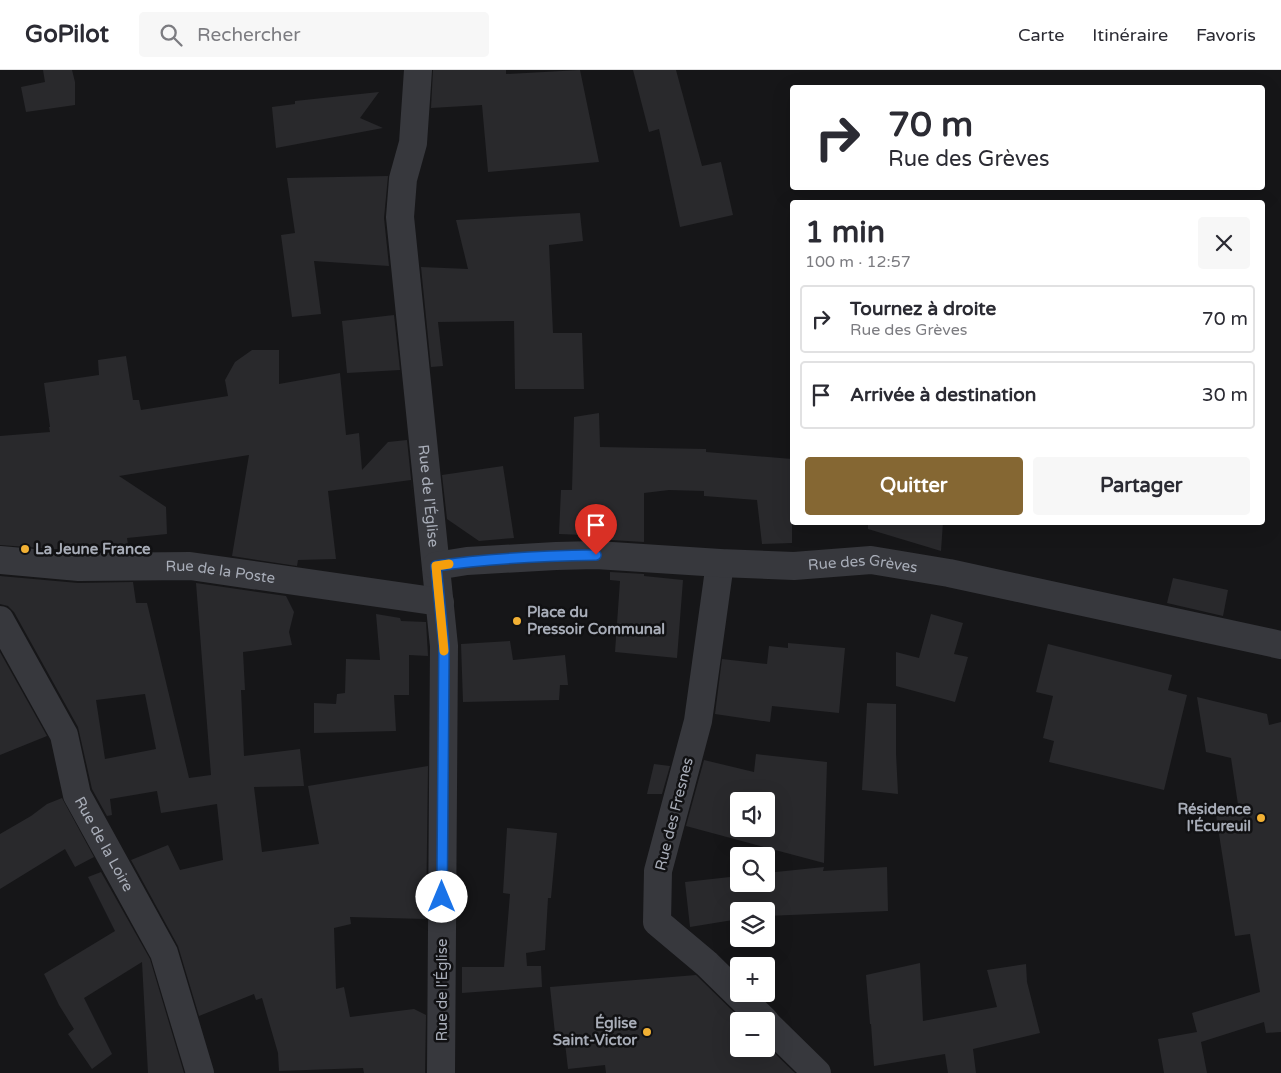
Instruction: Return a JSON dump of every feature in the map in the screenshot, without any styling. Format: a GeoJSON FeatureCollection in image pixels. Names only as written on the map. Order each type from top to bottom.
{"type":"FeatureCollection","features":[{"type":"Feature","properties":{"kind":"street","name":"Rue de l'Église"},"geometry":{"type":"LineString","coordinates":[[418,70],[414,143],[403,179],[400,217],[444,646],[441,1073]]}},
{"type":"Feature","properties":{"kind":"street","name":"Rue des Grèves"},"geometry":{"type":"LineString","coordinates":[[436,566],[467,561],[596,555],[794,566],[871,560],[949,573],[1281,645]]}},
{"type":"Feature","properties":{"kind":"street","name":"Rue de la Poste"},"geometry":{"type":"LineString","coordinates":[[0,560],[79,567],[190,566],[440,602]]}},
{"type":"Feature","properties":{"kind":"street","name":"Rue des Fresnes"},"geometry":{"type":"LineString","coordinates":[[720,563],[698,721],[658,871],[658,922],[707,964],[755,1012]]}},
{"type":"Feature","properties":{"kind":"street","name":"Rue de la Loire"},"geometry":{"type":"LineString","coordinates":[[0,620],[64,735],[77,795],[164,953],[200,1073]]}},
{"type":"Feature","properties":{"kind":"street","name":"Rue des Fresnes"},"geometry":{"type":"LineString","coordinates":[[775,1032],[817,1073]]}},
{"type":"Feature","properties":{"kind":"building"},"geometry":{"type":"Polygon","coordinates":[[[43,70],[72,70],[75,82],[75,105],[26,112],[21,87],[45,82],[43,70]]]}},
{"type":"Feature","properties":{"kind":"building"},"geometry":{"type":"Polygon","coordinates":[[[433,70],[506,70],[506,74],[580,70],[599,162],[488,172],[482,105],[431,108],[433,70]]]}},
{"type":"Feature","properties":{"kind":"building"},"geometry":{"type":"Polygon","coordinates":[[[633,70],[676,70],[702,166],[721,162],[733,215],[680,227],[659,129],[649,132],[633,70]]]}},
{"type":"Feature","properties":{"kind":"building"},"geometry":{"type":"Polygon","coordinates":[[[379,92],[360,118],[383,128],[276,148],[272,107],[295,104],[295,101],[379,92]]]}},
{"type":"Feature","properties":{"kind":"building"},"geometry":{"type":"Polygon","coordinates":[[[388,176],[384,218],[389,266],[314,261],[321,314],[292,317],[281,235],[295,233],[287,178],[388,176]]]}},
{"type":"Feature","properties":{"kind":"building"},"geometry":{"type":"Polygon","coordinates":[[[580,213],[583,241],[549,245],[553,333],[582,333],[584,389],[515,389],[514,321],[438,322],[443,366],[431,367],[421,267],[468,269],[456,220],[580,213]]]}},
{"type":"Feature","properties":{"kind":"building"},"geometry":{"type":"Polygon","coordinates":[[[394,315],[400,370],[347,373],[342,321],[394,315]]]}},
{"type":"Feature","properties":{"kind":"building"},"geometry":{"type":"Polygon","coordinates":[[[252,350],[279,350],[279,384],[340,373],[346,435],[359,433],[362,470],[388,442],[407,440],[415,517],[411,480],[328,491],[336,559],[298,560],[297,566],[232,556],[249,455],[119,476],[166,507],[167,534],[127,538],[129,551],[80,551],[0,545],[0,436],[50,432],[44,383],[99,375],[98,360],[126,356],[133,400],[139,400],[141,410],[228,396],[225,380],[235,362],[252,350]]]}},
{"type":"Feature","properties":{"kind":"building"},"geometry":{"type":"Polygon","coordinates":[[[599,413],[600,447],[706,449],[706,452],[790,459],[790,525],[792,525],[792,543],[762,544],[757,500],[704,496],[704,491],[669,490],[644,493],[644,542],[611,540],[611,536],[559,534],[561,490],[572,490],[574,417],[599,413]]]}},
{"type":"Feature","properties":{"kind":"building"},"geometry":{"type":"Polygon","coordinates":[[[503,466],[514,538],[479,541],[447,519],[442,475],[503,466]]]}},
{"type":"Feature","properties":{"kind":"building"},"geometry":{"type":"Polygon","coordinates":[[[868,525],[943,525],[941,551],[868,529],[868,525]]]}},
{"type":"Feature","properties":{"kind":"building"},"geometry":{"type":"Polygon","coordinates":[[[610,572],[644,574],[644,576],[683,580],[677,658],[615,652],[620,581],[610,580],[610,572]]]}},
{"type":"Feature","properties":{"kind":"building"},"geometry":{"type":"Polygon","coordinates":[[[0,576],[78,583],[133,582],[136,603],[147,603],[189,778],[211,775],[196,583],[286,596],[294,612],[289,632],[292,645],[243,652],[245,690],[241,690],[244,756],[300,749],[304,786],[254,787],[262,852],[319,844],[308,786],[428,766],[426,919],[350,917],[351,924],[334,928],[336,989],[344,987],[350,1017],[414,1009],[426,1015],[425,1073],[364,1073],[363,1068],[279,1071],[278,1053],[262,998],[256,1000],[254,994],[199,1016],[178,946],[131,860],[168,845],[180,870],[223,860],[217,804],[161,813],[157,791],[110,799],[112,815],[107,816],[92,789],[78,727],[14,612],[8,606],[0,604],[0,576]],[[145,694],[96,700],[105,759],[156,749],[145,694]]]}},
{"type":"Feature","properties":{"kind":"building"},"geometry":{"type":"Polygon","coordinates":[[[1173,578],[1228,590],[1223,616],[1167,603],[1173,578]]]}},
{"type":"Feature","properties":{"kind":"building"},"geometry":{"type":"Polygon","coordinates":[[[376,614],[400,618],[401,621],[426,622],[428,656],[409,655],[409,695],[394,695],[396,731],[314,733],[314,703],[336,704],[337,694],[345,693],[346,659],[380,660],[376,614]]]}},
{"type":"Feature","properties":{"kind":"building"},"geometry":{"type":"Polygon","coordinates":[[[931,614],[963,623],[954,654],[968,657],[955,702],[896,686],[896,652],[919,658],[931,614]]]}},
{"type":"Feature","properties":{"kind":"building"},"geometry":{"type":"Polygon","coordinates":[[[510,641],[513,660],[565,655],[568,685],[560,685],[559,700],[463,702],[461,644],[510,641]]]}},
{"type":"Feature","properties":{"kind":"building"},"geometry":{"type":"Polygon","coordinates":[[[788,643],[845,648],[839,713],[772,706],[770,722],[715,714],[722,659],[767,664],[769,646],[788,648],[788,643]]]}},
{"type":"Feature","properties":{"kind":"building"},"geometry":{"type":"Polygon","coordinates":[[[1048,644],[1172,675],[1168,690],[1187,695],[1164,790],[1049,762],[1054,741],[1043,738],[1053,696],[1036,692],[1048,644]]]}},
{"type":"Feature","properties":{"kind":"building"},"geometry":{"type":"Polygon","coordinates":[[[0,652],[47,736],[0,755],[0,652]]]}},
{"type":"Feature","properties":{"kind":"building"},"geometry":{"type":"Polygon","coordinates":[[[1197,697],[1267,714],[1269,725],[1281,722],[1281,1032],[1266,1033],[1264,1022],[1201,1042],[1207,1073],[1164,1073],[1158,1039],[1197,1032],[1192,1013],[1260,992],[1250,934],[1235,936],[1216,815],[1239,811],[1231,758],[1206,752],[1197,697]]]}},
{"type":"Feature","properties":{"kind":"building"},"geometry":{"type":"Polygon","coordinates":[[[867,703],[896,704],[898,794],[862,790],[867,703]]]}},
{"type":"Feature","properties":{"kind":"building"},"geometry":{"type":"Polygon","coordinates":[[[756,754],[827,762],[824,863],[775,850],[775,847],[764,847],[686,826],[704,760],[754,772],[756,754]]]}},
{"type":"Feature","properties":{"kind":"building"},"geometry":{"type":"Polygon","coordinates":[[[654,764],[670,766],[662,794],[647,794],[654,764]]]}},
{"type":"Feature","properties":{"kind":"building"},"geometry":{"type":"Polygon","coordinates":[[[62,798],[94,857],[75,867],[65,849],[0,889],[0,834],[31,816],[47,804],[62,798]]]}},
{"type":"Feature","properties":{"kind":"building"},"geometry":{"type":"Polygon","coordinates":[[[507,828],[557,833],[551,898],[548,898],[545,950],[526,953],[527,966],[541,966],[542,987],[462,993],[462,967],[504,967],[510,894],[503,893],[507,828]]]}},
{"type":"Feature","properties":{"kind":"building"},"geometry":{"type":"Polygon","coordinates":[[[824,867],[823,871],[887,867],[888,911],[775,916],[775,902],[730,902],[730,920],[690,927],[685,882],[730,877],[730,892],[775,892],[775,872],[824,867]]]}},
{"type":"Feature","properties":{"kind":"building"},"geometry":{"type":"Polygon","coordinates":[[[101,872],[150,959],[184,1073],[148,1073],[142,962],[84,998],[112,1054],[92,1069],[68,1034],[74,1029],[59,1005],[44,974],[115,931],[88,877],[101,872]]]}},
{"type":"Feature","properties":{"kind":"building"},"geometry":{"type":"Polygon","coordinates":[[[920,963],[923,1021],[997,1007],[987,970],[1026,964],[1027,982],[1040,1033],[973,1049],[976,1073],[948,1073],[945,1054],[874,1066],[866,975],[920,963]]]}},
{"type":"Feature","properties":{"kind":"building","name":"Église Saint-Victor"},"geometry":{"type":"Polygon","coordinates":[[[696,975],[734,1012],[730,1012],[730,1057],[775,1057],[775,1054],[795,1073],[606,1073],[605,1065],[568,1069],[565,1043],[556,1043],[550,987],[696,975]]]}},
{"type":"Feature","properties":{"kind":"slow traffic"},"geometry":{"type":"LineString","coordinates":[[444,651],[436,566],[449,564]]}},
{"type":"Feature","properties":{"kind":"place","name":"La Jeune France"},"geometry":{"type":"Point","coordinates":[25,549]}},
{"type":"Feature","properties":{"kind":"place","name":"Place du Pressoir Communal"},"geometry":{"type":"Point","coordinates":[517,621]}},
{"type":"Feature","properties":{"kind":"place","name":"Résidence l'Écureuil"},"geometry":{"type":"Point","coordinates":[1261,818]}},
{"type":"Feature","properties":{"kind":"place","name":"Église Saint-Victor"},"geometry":{"type":"Point","coordinates":[647,1032]}},
{"type":"Feature","properties":{"kind":"route"},"geometry":{"type":"LineString","coordinates":[[442,897],[444,646],[436,566],[467,561],[596,555]]}}]}
